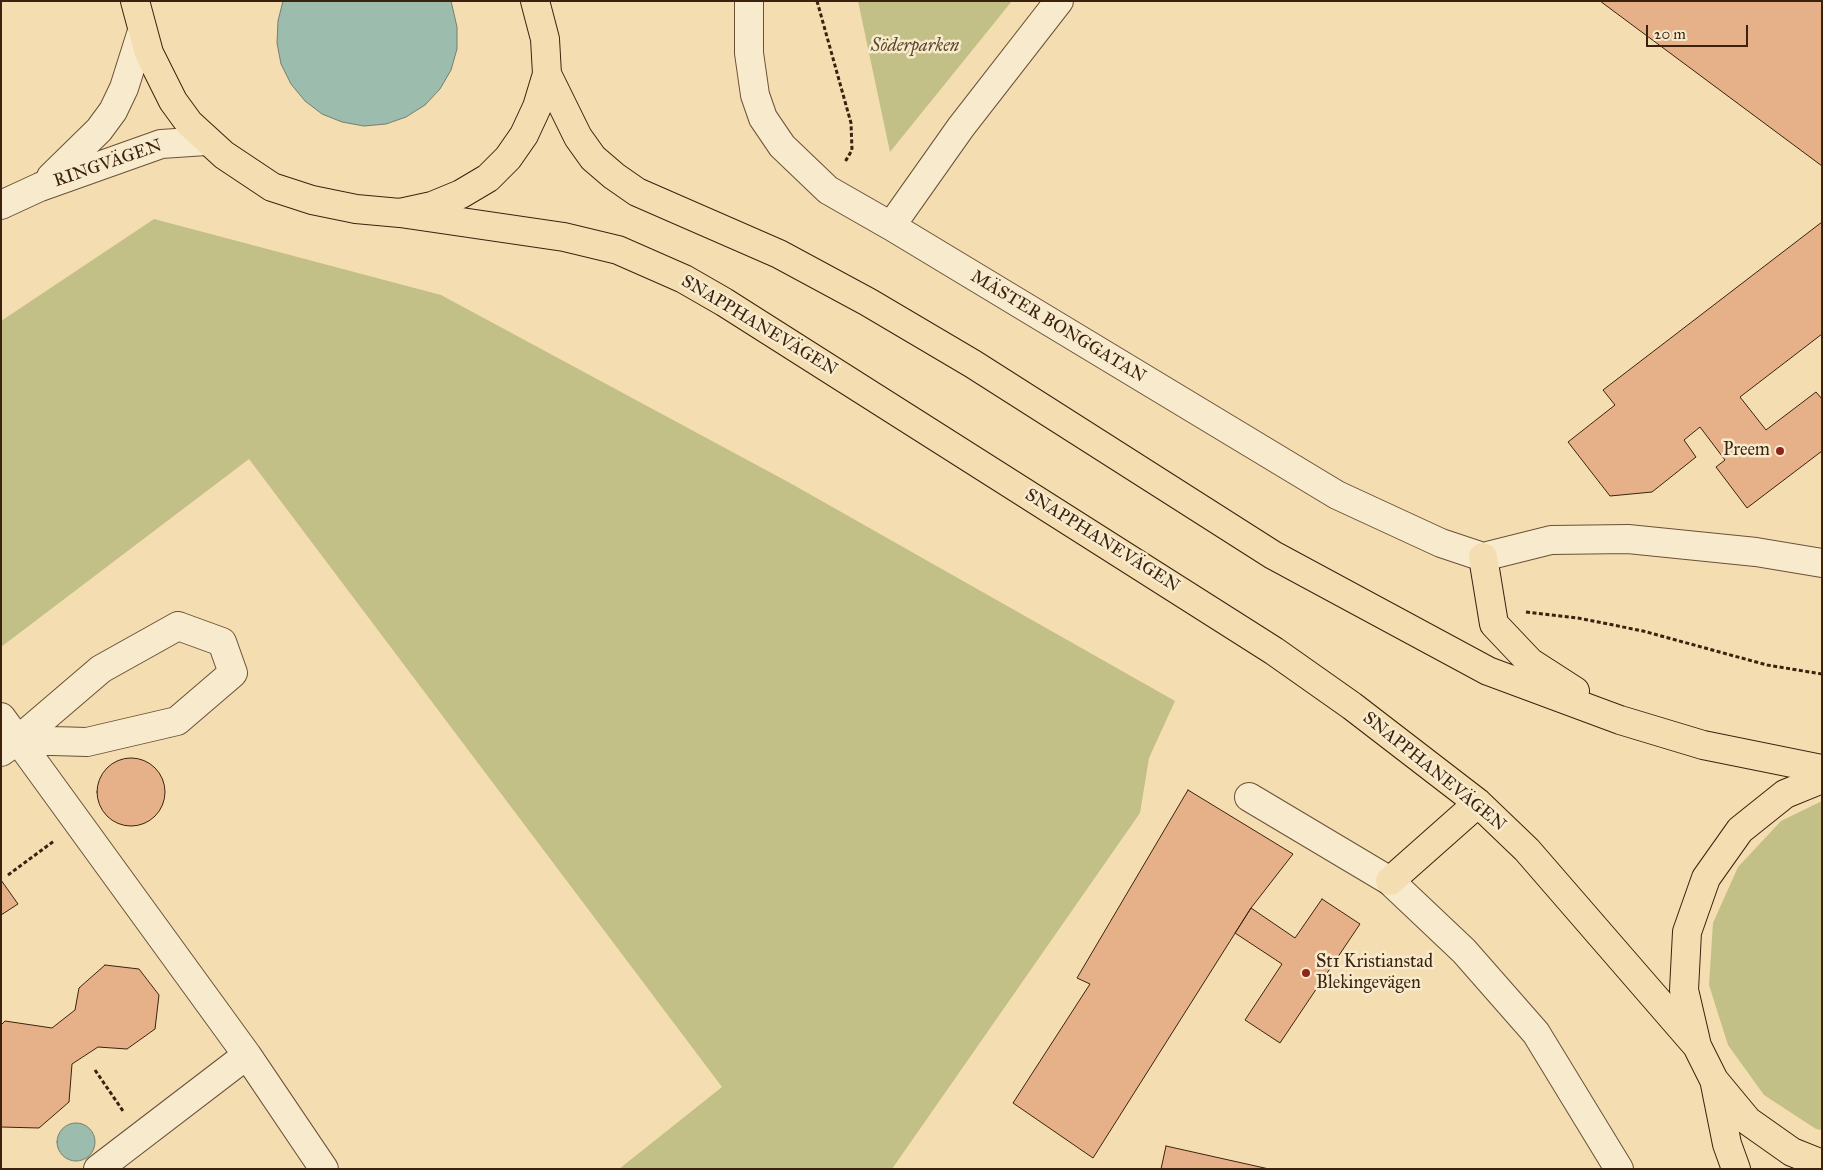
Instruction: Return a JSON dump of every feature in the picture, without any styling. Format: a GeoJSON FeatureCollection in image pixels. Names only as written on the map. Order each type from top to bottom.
{"type":"FeatureCollection","features":[{"type":"Feature","properties":{"kind":"main road"},"geometry":{"type":"LineString","coordinates":[[135,1],[142,31],[159,76],[173,101],[206,140],[240,168],[272,187],[312,200],[356,209],[400,213],[432,206],[461,194],[488,178],[508,158],[524,135],[537,107],[547,74],[545,39],[537,3]]}},
{"type":"Feature","properties":{"kind":"main road"},"geometry":{"type":"LineString","coordinates":[[547,74],[564,112],[593,158],[614,176],[638,192],[779,254],[868,302],[973,364],[1272,555],[1488,671],[1620,720],[1703,744],[1822,769]]}},
{"type":"Feature","properties":{"kind":"main road","name":"SNAPPHANEVÄGEN"},"geometry":{"type":"LineString","coordinates":[[400,213],[564,236],[618,250],[684,279],[733,307],[1274,651],[1352,706],[1478,803],[1527,850],[1697,1046]]}},
{"type":"Feature","properties":{"kind":"main road"},"geometry":{"type":"LineString","coordinates":[[1483,557],[1494,624],[1530,662],[1620,720]]}},
{"type":"Feature","properties":{"kind":"main road"},"geometry":{"type":"LineString","coordinates":[[1822,779],[1785,794],[1740,830],[1706,878],[1687,932],[1684,990],[1697,1046],[1714,1080],[1748,1121],[1792,1152],[1822,1164]]}},
{"type":"Feature","properties":{"kind":"main road"},"geometry":{"type":"LineString","coordinates":[[1390,881],[1478,803]]}},
{"type":"Feature","properties":{"kind":"main road"},"geometry":{"type":"LineString","coordinates":[[1714,1080],[1727,1144],[1736,1169]]}},
{"type":"Feature","properties":{"kind":"street","name":"MÄSTER BONGGATAN"},"geometry":{"type":"LineString","coordinates":[[749,1],[749,53],[755,95],[763,118],[782,146],[828,190],[891,226],[1337,495],[1441,543],[1483,557]]}},
{"type":"Feature","properties":{"kind":"street"},"geometry":{"type":"LineString","coordinates":[[891,226],[961,127],[1059,1]]}},
{"type":"Feature","properties":{"kind":"street","name":"RINGVÄGEN"},"geometry":{"type":"LineString","coordinates":[[40,187],[74,157],[99,130],[112,111],[124,88],[142,31]]}},
{"type":"Feature","properties":{"kind":"street","name":"RINGVÄGEN"},"geometry":{"type":"LineString","coordinates":[[1,205],[40,187],[161,144],[206,140]]}},
{"type":"Feature","properties":{"kind":"street"},"geometry":{"type":"LineString","coordinates":[[1483,557],[1551,540],[1628,539],[1756,552],[1822,563]]}},
{"type":"Feature","properties":{"kind":"street"},"geometry":{"type":"LineString","coordinates":[[178,626],[222,642],[233,674],[177,721],[87,742],[10,746],[101,669],[178,626]]}},
{"type":"Feature","properties":{"kind":"street"},"geometry":{"type":"LineString","coordinates":[[1,717],[10,746],[79,823],[247,1055],[324,1169]]}},
{"type":"Feature","properties":{"kind":"street"},"geometry":{"type":"LineString","coordinates":[[1249,797],[1390,881],[1464,951],[1536,1033],[1619,1169]]}},
{"type":"Feature","properties":{"kind":"street"},"geometry":{"type":"LineString","coordinates":[[98,1169],[247,1055]]}},
{"type":"Feature","properties":{"kind":"path"},"geometry":{"type":"LineString","coordinates":[[8,875],[79,823]]}},
{"type":"Feature","properties":{"kind":"path"},"geometry":{"type":"LineString","coordinates":[[95,1070],[141,1136]]}},
{"type":"Feature","properties":{"kind":"green space","name":"Söderparken"},"geometry":{"type":"Polygon","coordinates":[[[858,1],[1012,1],[890,152],[858,1]]]}},
{"type":"Feature","properties":{"kind":"green space"},"geometry":{"type":"Polygon","coordinates":[[[154,219],[441,295],[790,483],[1175,701],[1149,758],[1140,813],[892,1169],[619,1169],[722,1087],[249,459],[1,647],[1,321],[154,219]]]}},
{"type":"Feature","properties":{"kind":"green space"},"geometry":{"type":"Polygon","coordinates":[[[1822,801],[1822,1130],[1816,1129],[1764,1095],[1728,1045],[1709,985],[1713,923],[1738,867],[1781,821],[1822,801]]]}},
{"type":"Feature","properties":{"kind":"shaded area"},"geometry":{"type":"Polygon","coordinates":[[[283,1],[451,1],[457,27],[457,49],[451,70],[440,89],[425,105],[406,117],[386,124],[364,126],[342,122],[322,114],[305,101],[291,84],[281,64],[277,43],[278,21],[283,1]]]}},
{"type":"Feature","properties":{"kind":"shaded area"},"geometry":{"type":"Polygon","coordinates":[[[76,1123],[89,1129],[95,1142],[89,1155],[76,1161],[63,1155],[57,1142],[63,1129],[76,1123]]]}},
{"type":"Feature","properties":{"kind":"building"},"geometry":{"type":"Polygon","coordinates":[[[1600,1],[1822,1],[1822,166],[1600,1]]]}},
{"type":"Feature","properties":{"kind":"building"},"geometry":{"type":"Polygon","coordinates":[[[1822,222],[1822,334],[1740,397],[1766,430],[1816,392],[1822,399],[1822,451],[1747,508],[1716,467],[1725,460],[1700,427],[1684,440],[1696,457],[1652,492],[1610,496],[1568,442],[1615,405],[1603,390],[1822,222]]]}},
{"type":"Feature","properties":{"kind":"building"},"geometry":{"type":"Polygon","coordinates":[[[124,758],[138,758],[150,763],[160,773],[165,785],[165,799],[160,811],[150,821],[138,826],[124,826],[112,821],[102,811],[97,799],[97,785],[102,773],[112,763],[124,758]]]}},
{"type":"Feature","properties":{"kind":"building"},"geometry":{"type":"Polygon","coordinates":[[[1188,790],[1293,854],[1251,908],[1093,1158],[1013,1103],[1090,984],[1077,978],[1188,790]]]}},
{"type":"Feature","properties":{"kind":"building"},"geometry":{"type":"Polygon","coordinates":[[[1,880],[18,904],[1,915],[1,880]]]}},
{"type":"Feature","properties":{"kind":"building"},"geometry":{"type":"Polygon","coordinates":[[[1322,899],[1360,924],[1280,1043],[1245,1020],[1282,964],[1235,933],[1251,908],[1295,938],[1322,899]]]}},
{"type":"Feature","properties":{"kind":"building"},"geometry":{"type":"Polygon","coordinates":[[[105,965],[139,969],[159,995],[155,1029],[127,1049],[98,1047],[72,1064],[69,1102],[39,1128],[1,1127],[1,1025],[5,1021],[52,1028],[75,1010],[79,988],[105,965]]]}},
{"type":"Feature","properties":{"kind":"building"},"geometry":{"type":"Polygon","coordinates":[[[1166,1146],[1269,1169],[1161,1169],[1166,1146]]]}},
{"type":"Feature","properties":{"kind":"place","name":"Preem"},"geometry":{"type":"Point","coordinates":[1780,451]}},
{"type":"Feature","properties":{"kind":"place","name":"St1 Kristianstad Blekingevägen"},"geometry":{"type":"Point","coordinates":[1306,973]}}]}
